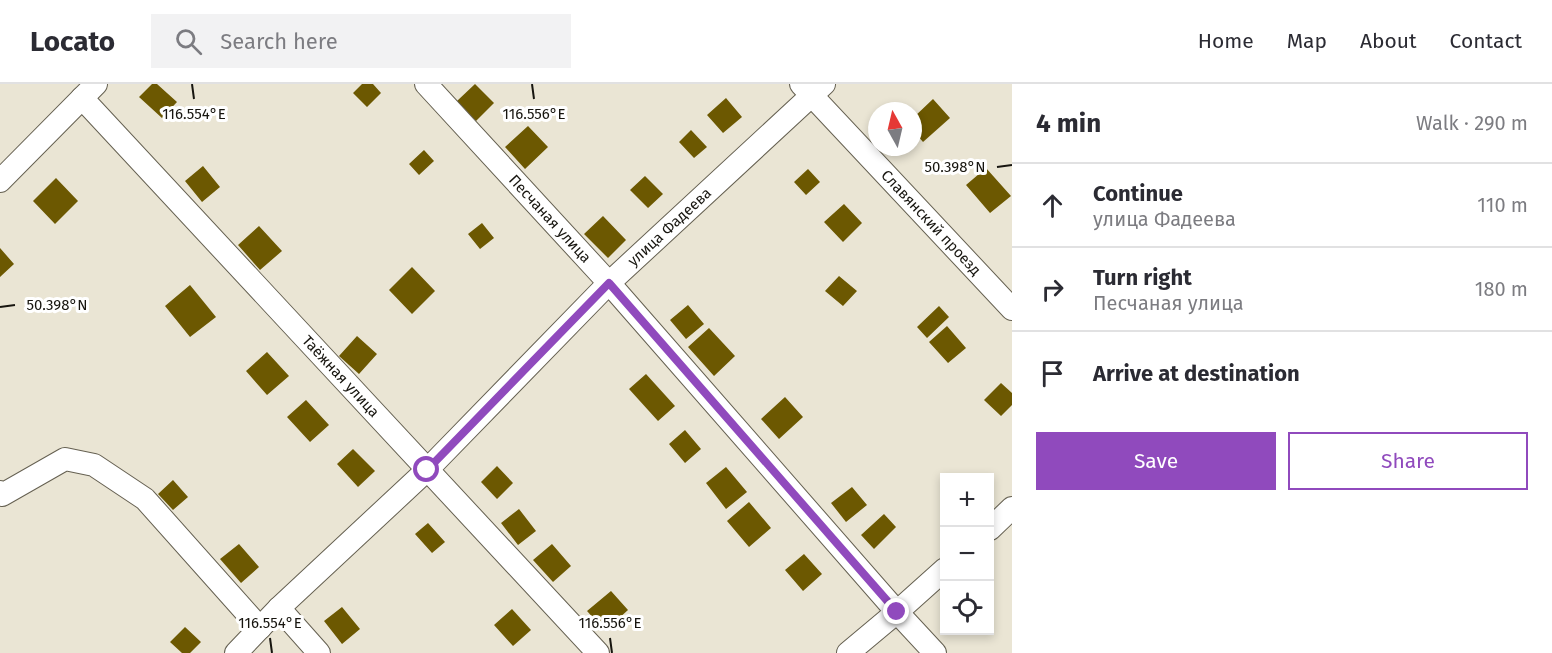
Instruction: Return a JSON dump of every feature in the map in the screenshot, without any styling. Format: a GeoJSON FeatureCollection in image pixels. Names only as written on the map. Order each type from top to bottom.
{"type":"FeatureCollection","features":[{"type":"Feature","properties":{"kind":"street","name":"Песчаная улица"},"geometry":{"type":"LineString","coordinates":[[426,84],[609,283],[935,653]]}},
{"type":"Feature","properties":{"kind":"street","name":"улица Фадеева"},"geometry":{"type":"LineString","coordinates":[[236,653],[279,608],[427,470],[609,283],[812,88]]}},
{"type":"Feature","properties":{"kind":"street","name":"Славянский проезд"},"geometry":{"type":"LineString","coordinates":[[812,88],[1012,309]]}},
{"type":"Feature","properties":{"kind":"street"},"geometry":{"type":"LineString","coordinates":[[0,181],[89,91]]}},
{"type":"Feature","properties":{"kind":"street","name":"Таёжная улица"},"geometry":{"type":"LineString","coordinates":[[89,91],[427,470],[598,653]]}},
{"type":"Feature","properties":{"kind":"street"},"geometry":{"type":"LineString","coordinates":[[1,495],[65,459],[94,465],[146,500],[260,628]]}},
{"type":"Feature","properties":{"kind":"street"},"geometry":{"type":"LineString","coordinates":[[992,527],[1012,508]]}},
{"type":"Feature","properties":{"kind":"street"},"geometry":{"type":"LineString","coordinates":[[848,653],[940,573]]}},
{"type":"Feature","properties":{"kind":"street"},"geometry":{"type":"LineString","coordinates":[[279,608],[319,653]]}},
{"type":"Feature","properties":{"kind":"building"},"geometry":{"type":"Polygon","coordinates":[[[152,84],[157,84],[177,102],[162,118],[139,97],[152,84]]]}},
{"type":"Feature","properties":{"kind":"building"},"geometry":{"type":"Polygon","coordinates":[[[362,84],[373,84],[381,93],[367,107],[353,93],[362,84]]]}},
{"type":"Feature","properties":{"kind":"building"},"geometry":{"type":"Polygon","coordinates":[[[475,84],[494,103],[476,121],[457,101],[475,84]]]}},
{"type":"Feature","properties":{"kind":"building"},"geometry":{"type":"Polygon","coordinates":[[[726,98],[742,117],[723,133],[707,115],[726,98]]]}},
{"type":"Feature","properties":{"kind":"building"},"geometry":{"type":"Polygon","coordinates":[[[933,99],[950,118],[923,142],[922,141],[922,109],[933,99]]]}},
{"type":"Feature","properties":{"kind":"building"},"geometry":{"type":"Polygon","coordinates":[[[528,126],[548,147],[525,169],[505,147],[528,126]]]}},
{"type":"Feature","properties":{"kind":"building"},"geometry":{"type":"Polygon","coordinates":[[[691,130],[707,147],[694,158],[679,142],[691,130]]]}},
{"type":"Feature","properties":{"kind":"building"},"geometry":{"type":"Polygon","coordinates":[[[424,150],[434,161],[419,175],[409,164],[424,150]]]}},
{"type":"Feature","properties":{"kind":"building"},"geometry":{"type":"Polygon","coordinates":[[[203,166],[220,187],[202,202],[185,181],[203,166]]]}},
{"type":"Feature","properties":{"kind":"building"},"geometry":{"type":"Polygon","coordinates":[[[986,168],[1011,196],[990,213],[966,185],[986,168]]]}},
{"type":"Feature","properties":{"kind":"building"},"geometry":{"type":"Polygon","coordinates":[[[808,169],[820,182],[806,195],[794,182],[808,169]]]}},
{"type":"Feature","properties":{"kind":"building"},"geometry":{"type":"Polygon","coordinates":[[[645,176],[663,194],[648,208],[630,190],[645,176]]]}},
{"type":"Feature","properties":{"kind":"building"},"geometry":{"type":"Polygon","coordinates":[[[56,178],[78,201],[55,224],[33,201],[56,178]]]}},
{"type":"Feature","properties":{"kind":"building"},"geometry":{"type":"Polygon","coordinates":[[[844,204],[862,223],[843,242],[824,222],[844,204]]]}},
{"type":"Feature","properties":{"kind":"building"},"geometry":{"type":"Polygon","coordinates":[[[603,216],[626,240],[608,258],[584,234],[603,216]]]}},
{"type":"Feature","properties":{"kind":"building"},"geometry":{"type":"Polygon","coordinates":[[[482,223],[494,238],[480,249],[468,234],[482,223]]]}},
{"type":"Feature","properties":{"kind":"building"},"geometry":{"type":"Polygon","coordinates":[[[259,226],[282,251],[260,270],[238,245],[259,226]]]}},
{"type":"Feature","properties":{"kind":"building"},"geometry":{"type":"Polygon","coordinates":[[[0,248],[14,264],[0,277],[0,248]]]}},
{"type":"Feature","properties":{"kind":"building"},"geometry":{"type":"Polygon","coordinates":[[[412,267],[435,291],[412,314],[389,290],[412,267]]]}},
{"type":"Feature","properties":{"kind":"building"},"geometry":{"type":"Polygon","coordinates":[[[839,276],[857,291],[843,306],[825,291],[839,276]]]}},
{"type":"Feature","properties":{"kind":"building"},"geometry":{"type":"Polygon","coordinates":[[[190,285],[216,317],[190,337],[165,306],[190,285]]]}},
{"type":"Feature","properties":{"kind":"building"},"geometry":{"type":"Polygon","coordinates":[[[688,305],[704,324],[686,339],[670,320],[688,305]]]}},
{"type":"Feature","properties":{"kind":"building"},"geometry":{"type":"Polygon","coordinates":[[[939,306],[949,317],[927,338],[917,327],[939,306]]]}},
{"type":"Feature","properties":{"kind":"building"},"geometry":{"type":"Polygon","coordinates":[[[947,326],[966,348],[948,363],[929,342],[947,326]]]}},
{"type":"Feature","properties":{"kind":"building"},"geometry":{"type":"Polygon","coordinates":[[[709,328],[735,356],[714,376],[688,347],[709,328]]]}},
{"type":"Feature","properties":{"kind":"building"},"geometry":{"type":"Polygon","coordinates":[[[357,336],[377,354],[359,374],[339,356],[357,336]]]}},
{"type":"Feature","properties":{"kind":"building"},"geometry":{"type":"Polygon","coordinates":[[[267,352],[289,376],[267,395],[246,371],[267,352]]]}},
{"type":"Feature","properties":{"kind":"building"},"geometry":{"type":"Polygon","coordinates":[[[646,374],[675,406],[658,421],[629,389],[646,374]]]}},
{"type":"Feature","properties":{"kind":"building"},"geometry":{"type":"Polygon","coordinates":[[[1001,383],[1012,393],[1012,405],[1001,416],[984,400],[1001,383]]]}},
{"type":"Feature","properties":{"kind":"building"},"geometry":{"type":"Polygon","coordinates":[[[785,397],[803,417],[779,439],[761,419],[785,397]]]}},
{"type":"Feature","properties":{"kind":"building"},"geometry":{"type":"Polygon","coordinates":[[[306,400],[329,425],[310,442],[287,417],[306,400]]]}},
{"type":"Feature","properties":{"kind":"building"},"geometry":{"type":"Polygon","coordinates":[[[685,430],[701,449],[685,463],[669,444],[685,430]]]}},
{"type":"Feature","properties":{"kind":"building"},"geometry":{"type":"Polygon","coordinates":[[[353,449],[375,471],[358,487],[337,464],[353,449]]]}},
{"type":"Feature","properties":{"kind":"building"},"geometry":{"type":"Polygon","coordinates":[[[497,466],[513,483],[497,499],[481,482],[497,466]]]}},
{"type":"Feature","properties":{"kind":"building"},"geometry":{"type":"Polygon","coordinates":[[[726,467],[747,492],[726,509],[706,483],[726,467]]]}},
{"type":"Feature","properties":{"kind":"building"},"geometry":{"type":"Polygon","coordinates":[[[173,480],[188,497],[173,510],[158,494],[173,480]]]}},
{"type":"Feature","properties":{"kind":"building"},"geometry":{"type":"Polygon","coordinates":[[[852,487],[867,505],[846,522],[831,503],[852,487]]]}},
{"type":"Feature","properties":{"kind":"building"},"geometry":{"type":"Polygon","coordinates":[[[749,502],[771,528],[749,547],[727,521],[749,502]]]}},
{"type":"Feature","properties":{"kind":"building"},"geometry":{"type":"Polygon","coordinates":[[[519,509],[536,531],[518,545],[501,523],[519,509]]]}},
{"type":"Feature","properties":{"kind":"building"},"geometry":{"type":"Polygon","coordinates":[[[884,514],[896,527],[874,549],[861,535],[884,514]]]}},
{"type":"Feature","properties":{"kind":"building"},"geometry":{"type":"Polygon","coordinates":[[[428,523],[445,542],[432,553],[415,534],[428,523]]]}},
{"type":"Feature","properties":{"kind":"building"},"geometry":{"type":"Polygon","coordinates":[[[239,544],[259,567],[241,583],[220,559],[239,544]]]}},
{"type":"Feature","properties":{"kind":"building"},"geometry":{"type":"Polygon","coordinates":[[[552,544],[571,566],[553,582],[533,560],[552,544]]]}},
{"type":"Feature","properties":{"kind":"building"},"geometry":{"type":"Polygon","coordinates":[[[804,554],[822,574],[803,591],[785,570],[804,554]]]}},
{"type":"Feature","properties":{"kind":"building"},"geometry":{"type":"Polygon","coordinates":[[[611,591],[628,610],[605,631],[587,611],[611,591]]]}},
{"type":"Feature","properties":{"kind":"building"},"geometry":{"type":"Polygon","coordinates":[[[342,607],[360,629],[342,644],[324,621],[342,607]]]}},
{"type":"Feature","properties":{"kind":"building"},"geometry":{"type":"Polygon","coordinates":[[[512,609],[531,630],[513,646],[494,625],[512,609]]]}},
{"type":"Feature","properties":{"kind":"building"},"geometry":{"type":"Polygon","coordinates":[[[185,627],[201,642],[190,653],[182,653],[170,642],[185,627]]]}},
{"type":"Feature","properties":{"kind":"route"},"geometry":{"type":"LineString","coordinates":[[427,470],[609,283],[897,612]]}}]}
